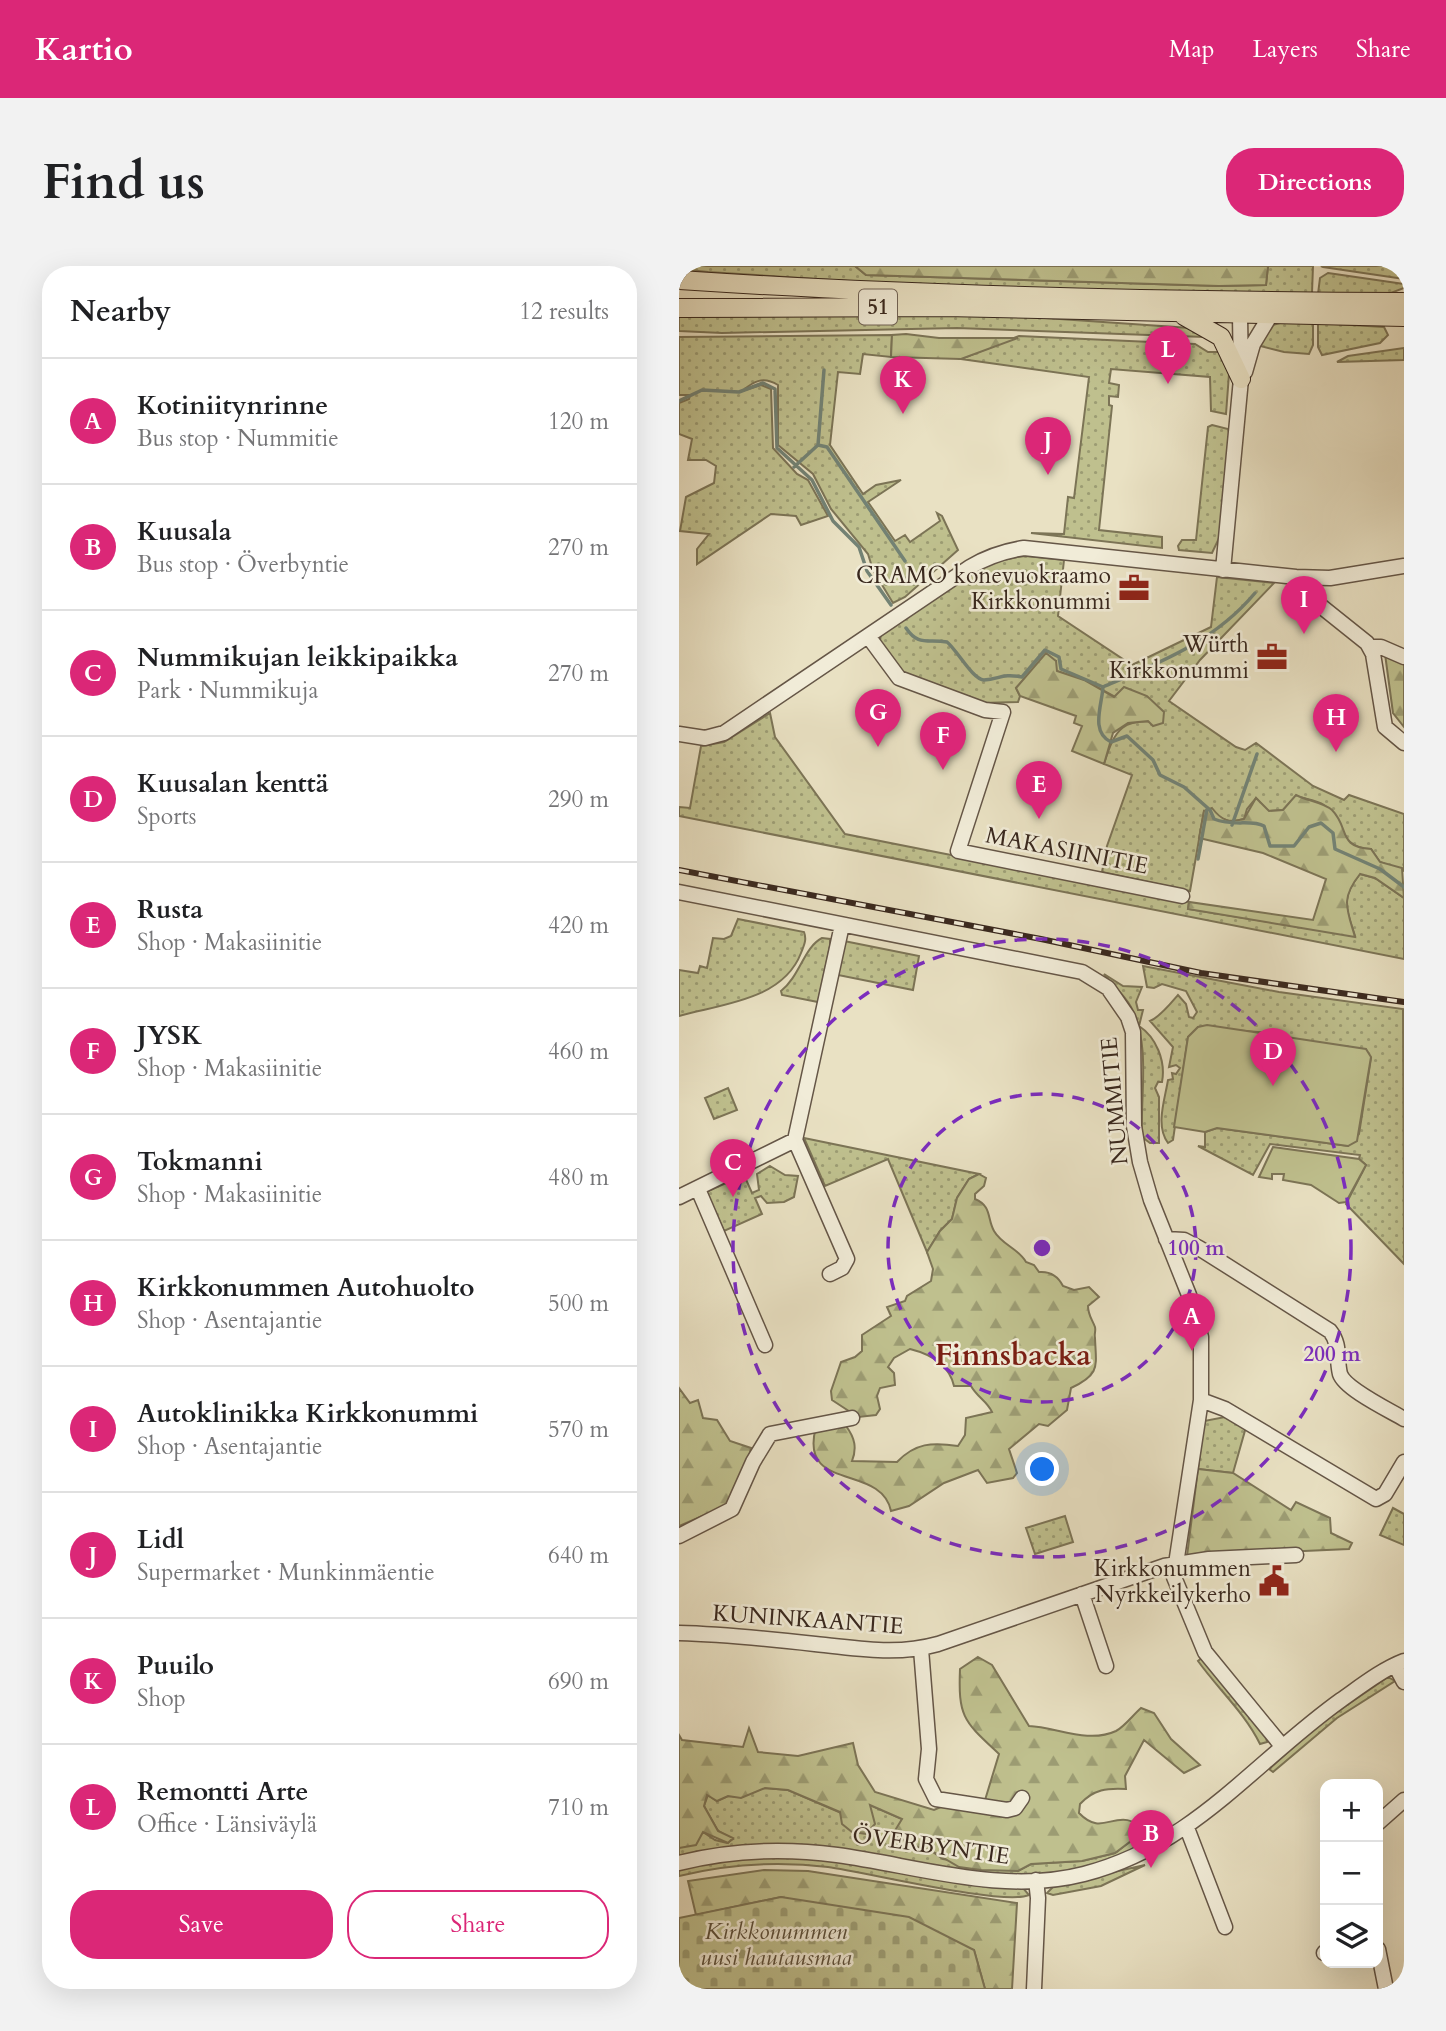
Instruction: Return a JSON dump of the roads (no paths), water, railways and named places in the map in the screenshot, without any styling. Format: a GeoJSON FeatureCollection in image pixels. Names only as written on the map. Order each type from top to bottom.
{"type":"FeatureCollection","features":[{"type":"Feature","properties":{"kind":"main road","name":"51"},"geometry":{"type":"LineString","coordinates":[[679,280],[1244,309],[1270,316],[1404,317]]}},
{"type":"Feature","properties":{"kind":"main road","name":"51"},"geometry":{"type":"LineString","coordinates":[[679,308],[945,307],[1178,313],[1404,302]]}},
{"type":"Feature","properties":{"kind":"main road"},"geometry":{"type":"LineString","coordinates":[[1178,313],[1221,337],[1241,379]]}},
{"type":"Feature","properties":{"kind":"street"},"geometry":{"type":"LineString","coordinates":[[1223,570],[1241,379],[1244,309]]}},
{"type":"Feature","properties":{"kind":"street"},"geometry":{"type":"LineString","coordinates":[[1241,379],[1248,367],[1252,344],[1270,316]]}},
{"type":"Feature","properties":{"kind":"street"},"geometry":{"type":"LineString","coordinates":[[679,734],[705,738],[724,733],[984,559],[1010,550],[1024,548],[1296,577],[1330,578],[1404,566]]}},
{"type":"Feature","properties":{"kind":"street"},"geometry":{"type":"LineString","coordinates":[[1296,577],[1302,591],[1370,648],[1385,727],[1404,743]]}},
{"type":"Feature","properties":{"kind":"street","name":"MAKASIINITIE"},"geometry":{"type":"LineString","coordinates":[[868,636],[899,678],[985,710],[1003,712],[958,851],[1181,896]]}},
{"type":"Feature","properties":{"kind":"street"},"geometry":{"type":"LineString","coordinates":[[1370,648],[1381,647],[1404,657]]}},
{"type":"Feature","properties":{"kind":"street","name":"NUMMITIE"},"geometry":{"type":"LineString","coordinates":[[679,892],[1081,972],[1108,988],[1128,1017],[1133,1032],[1134,1126],[1138,1151],[1166,1239],[1198,1320],[1201,1400],[1178,1563],[1183,1575],[1183,1597],[1205,1651],[1282,1746]]}},
{"type":"Feature","properties":{"kind":"street"},"geometry":{"type":"LineString","coordinates":[[830,1274],[842,1268],[847,1259],[795,1140],[842,925]]}},
{"type":"Feature","properties":{"kind":"street"},"geometry":{"type":"LineString","coordinates":[[679,1198],[795,1140]]}},
{"type":"Feature","properties":{"kind":"street"},"geometry":{"type":"LineString","coordinates":[[698,1189],[765,1345]]}},
{"type":"Feature","properties":{"kind":"street"},"geometry":{"type":"LineString","coordinates":[[1166,1239],[1184,1240],[1199,1248],[1330,1331],[1338,1344],[1340,1371],[1345,1383],[1404,1419]]}},
{"type":"Feature","properties":{"kind":"street"},"geometry":{"type":"LineString","coordinates":[[1201,1400],[1225,1409],[1376,1499],[1385,1494],[1404,1462]]}},
{"type":"Feature","properties":{"kind":"street"},"geometry":{"type":"LineString","coordinates":[[679,1536],[732,1509],[753,1462],[770,1434],[852,1418]]}},
{"type":"Feature","properties":{"kind":"street","name":"KUNINKAANTIE"},"geometry":{"type":"LineString","coordinates":[[679,1633],[782,1640],[871,1652],[921,1649],[1178,1563],[1296,1555]]}},
{"type":"Feature","properties":{"kind":"street"},"geometry":{"type":"LineString","coordinates":[[1082,1594],[1106,1666]]}},
{"type":"Feature","properties":{"kind":"street"},"geometry":{"type":"LineString","coordinates":[[921,1649],[929,1749],[926,1779],[936,1798],[1007,1810],[1015,1808],[1022,1798]]}},
{"type":"Feature","properties":{"kind":"street"},"geometry":{"type":"LineString","coordinates":[[1399,1663],[1404,1682]]}},
{"type":"Feature","properties":{"kind":"street","name":"ÖVERBYNTIE"},"geometry":{"type":"LineString","coordinates":[[679,1864],[753,1851],[801,1851],[990,1880],[1036,1880],[1080,1875],[1127,1861],[1187,1828],[1321,1714],[1399,1663]]}},
{"type":"Feature","properties":{"kind":"street"},"geometry":{"type":"LineString","coordinates":[[1383,1819],[1404,1800]]}},
{"type":"Feature","properties":{"kind":"street"},"geometry":{"type":"LineString","coordinates":[[1187,1828],[1225,1927]]}},
{"type":"Feature","properties":{"kind":"street"},"geometry":{"type":"LineString","coordinates":[[1034,1989],[1038,1898],[1036,1880]]}},
{"type":"Feature","properties":{"kind":"street"},"geometry":{"type":"LineString","coordinates":[[1382,1968],[1386,1989]]}},
{"type":"Feature","properties":{"kind":"waterway"},"geometry":{"type":"LineString","coordinates":[[794,467],[818,445],[824,370]]}},
{"type":"Feature","properties":{"kind":"waterway"},"geometry":{"type":"LineString","coordinates":[[679,401],[702,390],[739,392],[763,383],[775,389],[777,448],[812,480],[833,521],[859,547],[867,571],[891,605]]}},
{"type":"Feature","properties":{"kind":"waterway"},"geometry":{"type":"LineString","coordinates":[[818,445],[827,447],[905,561]]}},
{"type":"Feature","properties":{"kind":"waterway"},"geometry":{"type":"LineString","coordinates":[[1103,687],[1165,660],[1204,638],[1222,625],[1255,593]]}},
{"type":"Feature","properties":{"kind":"waterway"},"geometry":{"type":"LineString","coordinates":[[906,628],[919,640],[947,642],[970,670],[984,680],[1005,676],[1022,677],[1045,650],[1059,657],[1061,669],[1103,687],[1099,725],[1105,738],[1111,742],[1127,736],[1153,760],[1160,775],[1184,787],[1210,810],[1214,819],[1264,826],[1270,846],[1294,846],[1309,827],[1321,823],[1333,833],[1335,849],[1380,869],[1404,887]]}},
{"type":"Feature","properties":{"kind":"waterway"},"geometry":{"type":"LineString","coordinates":[[1232,825],[1257,754]]}},
{"type":"Feature","properties":{"kind":"waterway"},"geometry":{"type":"LineString","coordinates":[[1198,859],[1207,809]]}},
{"type":"Feature","properties":{"kind":"railway"},"geometry":{"type":"LineString","coordinates":[[679,870],[1041,939],[1201,973],[1404,1002]]}},
{"type":"Feature","properties":{"kind":"place","name":"Remontti Arte"},"geometry":{"type":"Point","coordinates":[1168,384]}},
{"type":"Feature","properties":{"kind":"place","name":"Puuilo"},"geometry":{"type":"Point","coordinates":[903,414]}},
{"type":"Feature","properties":{"kind":"place","name":"Lidl"},"geometry":{"type":"Point","coordinates":[1048,475]}},
{"type":"Feature","properties":{"kind":"place","name":"CRAMO konevuokraamo Kirkkonummi"},"geometry":{"type":"Point","coordinates":[1134,588]}},
{"type":"Feature","properties":{"kind":"place","name":"Autoklinikka Kirkkonummi"},"geometry":{"type":"Point","coordinates":[1304,634]}},
{"type":"Feature","properties":{"kind":"place","name":"Würth Kirkkonummi"},"geometry":{"type":"Point","coordinates":[1272,657]}},
{"type":"Feature","properties":{"kind":"place","name":"Tokmanni"},"geometry":{"type":"Point","coordinates":[878,747]}},
{"type":"Feature","properties":{"kind":"place","name":"Kirkkonummen Autohuolto"},"geometry":{"type":"Point","coordinates":[1336,752]}},
{"type":"Feature","properties":{"kind":"place","name":"JYSK"},"geometry":{"type":"Point","coordinates":[943,770]}},
{"type":"Feature","properties":{"kind":"place","name":"Rusta"},"geometry":{"type":"Point","coordinates":[1039,819]}},
{"type":"Feature","properties":{"kind":"place","name":"Kuusalan kenttä"},"geometry":{"type":"Point","coordinates":[1273,1086]}},
{"type":"Feature","properties":{"kind":"place","name":"Nummikujan leikkipaikka"},"geometry":{"type":"Point","coordinates":[733,1197]}},
{"type":"Feature","properties":{"kind":"place","name":"Kotiniitynrinne"},"geometry":{"type":"Point","coordinates":[1192,1351]}},
{"type":"Feature","properties":{"kind":"place","name":"Kirkkonummen Nyrkkeilykerho"},"geometry":{"type":"Point","coordinates":[1274,1581]}},
{"type":"Feature","properties":{"kind":"place","name":"Kuusala"},"geometry":{"type":"Point","coordinates":[1151,1868]}},
{"type":"Feature","properties":{"kind":"district","name":"Finnsbacka"},"geometry":{"type":"Point","coordinates":[1013,1355]}},
{"type":"Feature","properties":{"kind":"park label","name":"Kirkkonummen uusi hautausmaa"},"geometry":{"type":"Point","coordinates":[776,1944]}}]}
